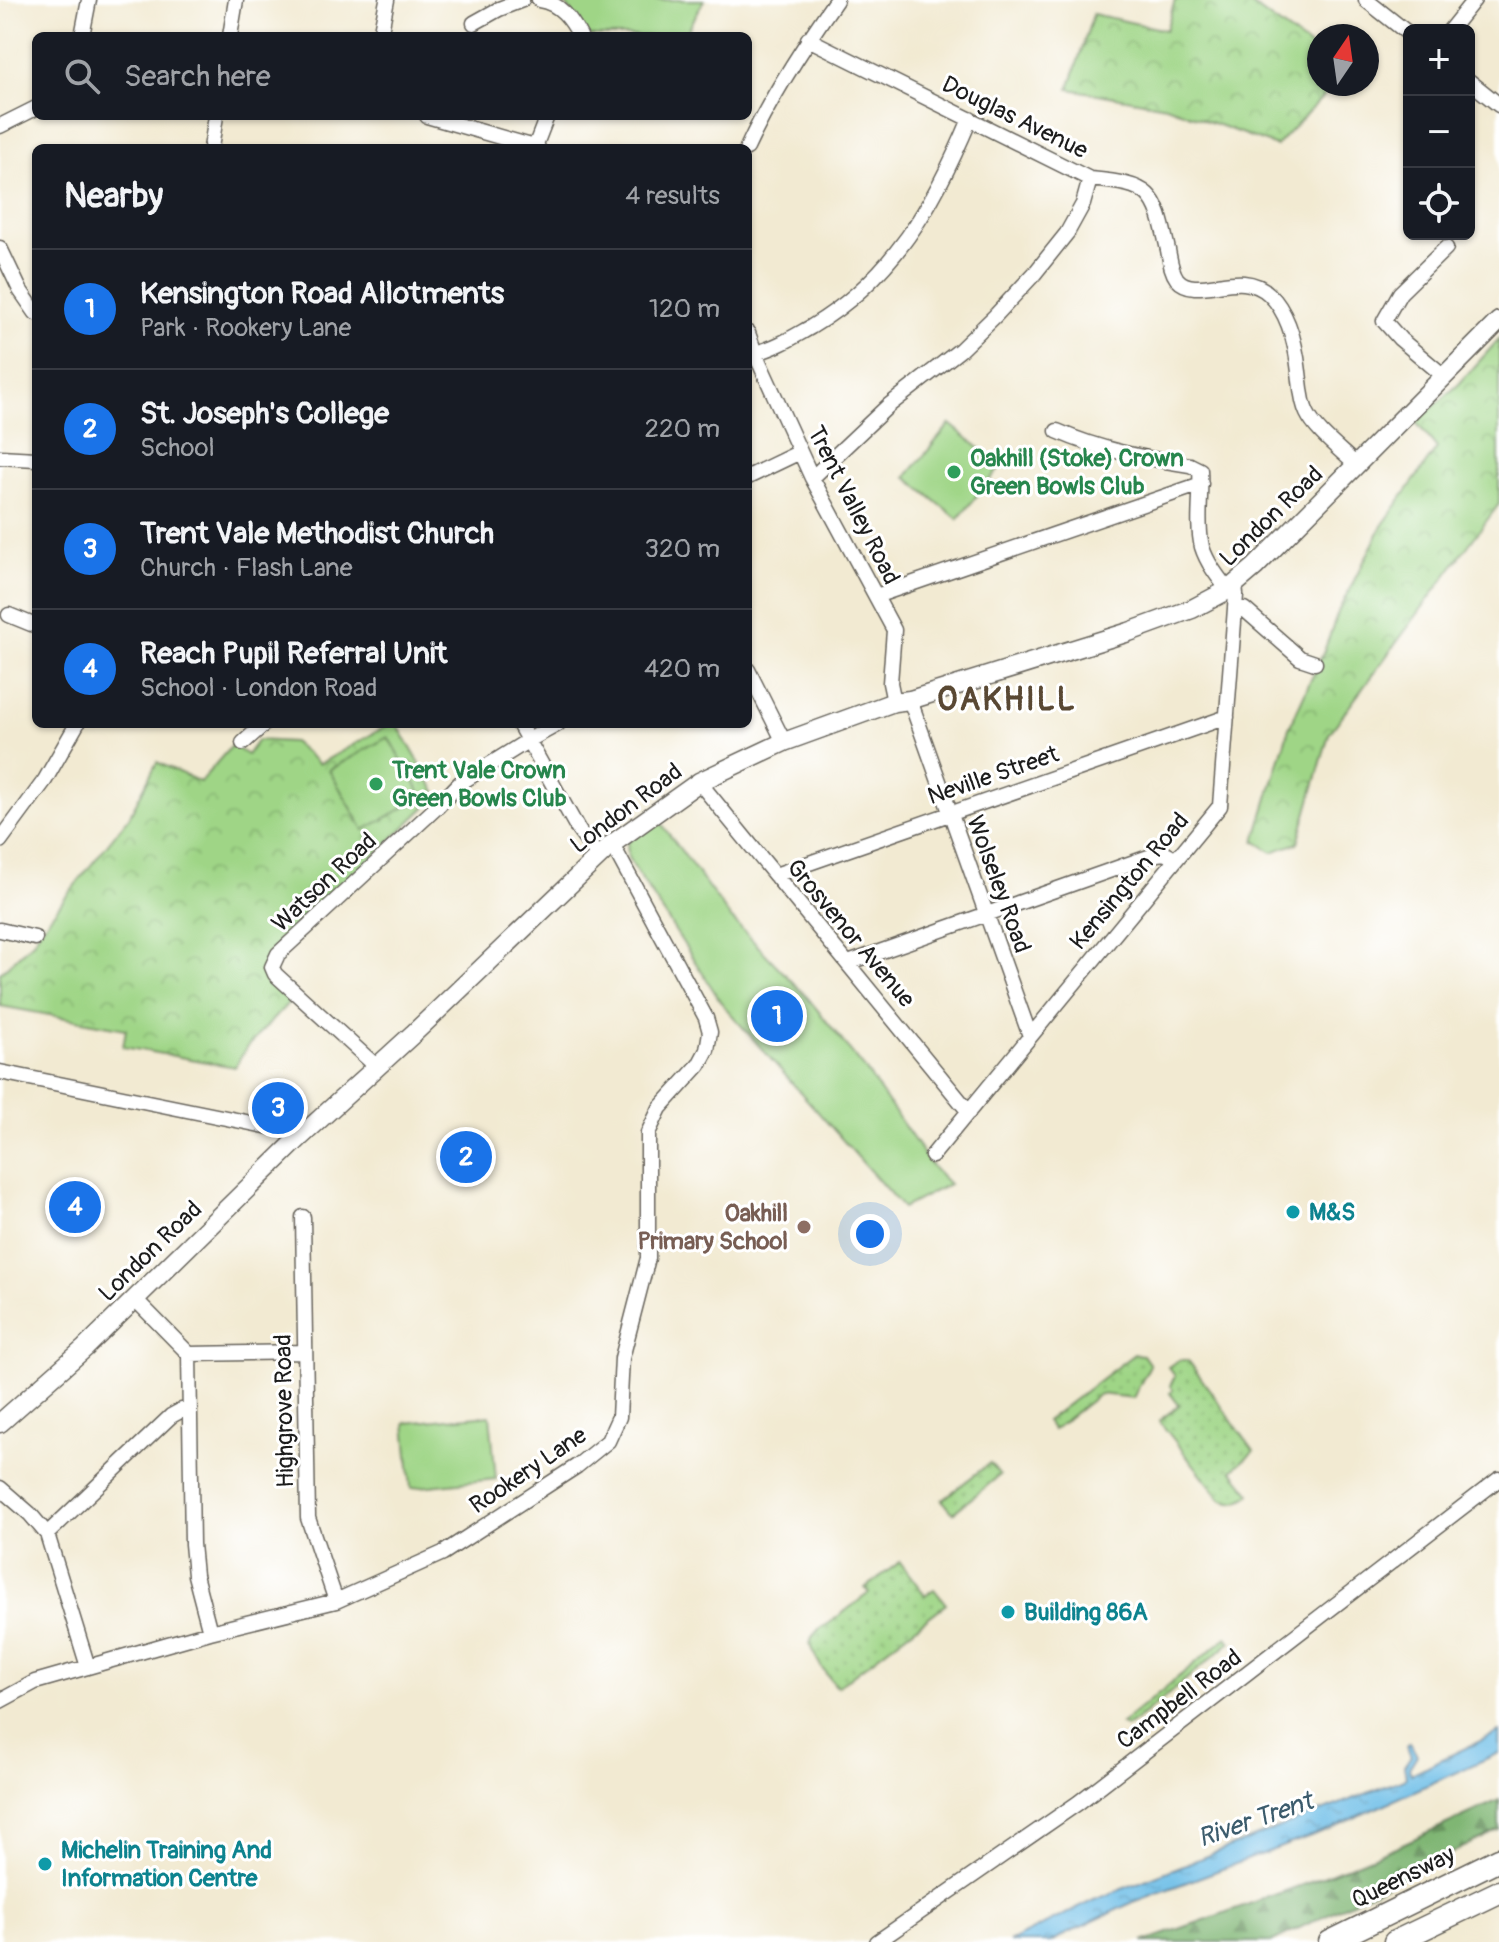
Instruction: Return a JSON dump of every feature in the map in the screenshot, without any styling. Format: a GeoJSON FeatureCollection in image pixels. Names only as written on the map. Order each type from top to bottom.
{"type":"FeatureCollection","features":[{"type":"Feature","properties":{"kind":"highway","name":"Queensway"},"geometry":{"type":"LineString","coordinates":[[1330,1942],[1499,1859]]}},
{"type":"Feature","properties":{"kind":"highway"},"geometry":{"type":"LineString","coordinates":[[1395,1942],[1499,1892]]}},
{"type":"Feature","properties":{"kind":"main road","name":"London Road"},"geometry":{"type":"LineString","coordinates":[[0,1423],[85,1348],[298,1139],[605,850],[699,782],[784,742],[902,701],[1129,632],[1192,609],[1231,587],[1357,466],[1499,321]]}},
{"type":"Feature","properties":{"kind":"street"},"geometry":{"type":"LineString","coordinates":[[83,32],[89,0]]}},
{"type":"Feature","properties":{"kind":"street"},"geometry":{"type":"LineString","coordinates":[[231,32],[236,0]]}},
{"type":"Feature","properties":{"kind":"street"},"geometry":{"type":"LineString","coordinates":[[381,32],[387,0]]}},
{"type":"Feature","properties":{"kind":"street"},"geometry":{"type":"LineString","coordinates":[[474,23],[522,0]]}},
{"type":"Feature","properties":{"kind":"street"},"geometry":{"type":"LineString","coordinates":[[539,0],[546,1],[567,15],[578,32]]}},
{"type":"Feature","properties":{"kind":"street"},"geometry":{"type":"LineString","coordinates":[[749,144],[774,95],[836,0]]}},
{"type":"Feature","properties":{"kind":"street"},"geometry":{"type":"LineString","coordinates":[[1366,0],[1403,29]]}},
{"type":"Feature","properties":{"kind":"street"},"geometry":{"type":"LineString","coordinates":[[1455,24],[1474,0]]}},
{"type":"Feature","properties":{"kind":"street","name":"Douglas Avenue"},"geometry":{"type":"LineString","coordinates":[[808,39],[1090,179],[1083,204],[1067,233],[1035,273],[960,350],[888,406],[812,478]]}},
{"type":"Feature","properties":{"kind":"street"},"geometry":{"type":"LineString","coordinates":[[1475,86],[1499,105]]}},
{"type":"Feature","properties":{"kind":"street"},"geometry":{"type":"LineString","coordinates":[[0,126],[32,110]]}},
{"type":"Feature","properties":{"kind":"street"},"geometry":{"type":"LineString","coordinates":[[755,353],[772,349],[836,311],[854,298],[881,269],[903,243],[934,196],[951,166],[970,119]]}},
{"type":"Feature","properties":{"kind":"street"},"geometry":{"type":"LineString","coordinates":[[212,144],[215,120]]}},
{"type":"Feature","properties":{"kind":"street"},"geometry":{"type":"LineString","coordinates":[[441,120],[524,144]]}},
{"type":"Feature","properties":{"kind":"street"},"geometry":{"type":"LineString","coordinates":[[535,144],[545,120]]}},
{"type":"Feature","properties":{"kind":"street"},"geometry":{"type":"LineString","coordinates":[[1090,179],[1137,186],[1151,197],[1159,213],[1174,275],[1182,283],[1191,287],[1248,283],[1265,290],[1284,316],[1295,346],[1304,407],[1309,417],[1357,466]]}},
{"type":"Feature","properties":{"kind":"street"},"geometry":{"type":"LineString","coordinates":[[0,248],[32,307]]}},
{"type":"Feature","properties":{"kind":"street"},"geometry":{"type":"LineString","coordinates":[[1445,377],[1400,339],[1384,321],[1400,293],[1446,248]]}},
{"type":"Feature","properties":{"kind":"street","name":"Trent Valley Road"},"geometry":{"type":"LineString","coordinates":[[752,344],[812,478],[894,630],[890,683],[902,701]]}},
{"type":"Feature","properties":{"kind":"street"},"geometry":{"type":"LineString","coordinates":[[1057,431],[1109,451],[1200,470],[1202,548],[1214,572],[1231,587]]}},
{"type":"Feature","properties":{"kind":"street"},"geometry":{"type":"LineString","coordinates":[[752,475],[800,452]]}},
{"type":"Feature","properties":{"kind":"street"},"geometry":{"type":"LineString","coordinates":[[0,457],[32,459]]}},
{"type":"Feature","properties":{"kind":"street"},"geometry":{"type":"LineString","coordinates":[[876,596],[1201,484]]}},
{"type":"Feature","properties":{"kind":"street","name":"Kensington Road"},"geometry":{"type":"LineString","coordinates":[[932,1156],[1220,806],[1235,609],[1231,587]]}},
{"type":"Feature","properties":{"kind":"street"},"geometry":{"type":"LineString","coordinates":[[1235,609],[1244,609],[1300,658],[1315,663]]}},
{"type":"Feature","properties":{"kind":"street"},"geometry":{"type":"LineString","coordinates":[[9,615],[32,624]]}},
{"type":"Feature","properties":{"kind":"street"},"geometry":{"type":"LineString","coordinates":[[752,678],[784,742]]}},
{"type":"Feature","properties":{"kind":"street","name":"Wolseley Road"},"geometry":{"type":"LineString","coordinates":[[902,701],[950,813],[1030,1036]]}},
{"type":"Feature","properties":{"kind":"street","name":"Neville Street"},"geometry":{"type":"LineString","coordinates":[[775,875],[1227,717]]}},
{"type":"Feature","properties":{"kind":"street"},"geometry":{"type":"LineString","coordinates":[[0,841],[45,780],[75,728]]}},
{"type":"Feature","properties":{"kind":"street"},"geometry":{"type":"LineString","coordinates":[[243,743],[254,728]]}},
{"type":"Feature","properties":{"kind":"street","name":"Rookery Lane"},"geometry":{"type":"LineString","coordinates":[[0,1701],[35,1682],[210,1632],[336,1601],[443,1553],[577,1466],[608,1441],[619,1417],[622,1358],[648,1258],[648,1133],[660,1108],[699,1065],[707,1050],[710,1032],[706,1018],[605,850],[579,831],[522,728]]}},
{"type":"Feature","properties":{"kind":"street","name":"Watson Road"},"geometry":{"type":"LineString","coordinates":[[377,1067],[275,974],[272,967],[278,954],[460,783],[551,728]]}},
{"type":"Feature","properties":{"kind":"street","name":"Grosvenor Avenue"},"geometry":{"type":"LineString","coordinates":[[699,782],[969,1112]]}},
{"type":"Feature","properties":{"kind":"street"},"geometry":{"type":"LineString","coordinates":[[848,963],[1162,853],[1169,854],[1175,860]]}},
{"type":"Feature","properties":{"kind":"street"},"geometry":{"type":"LineString","coordinates":[[0,930],[35,938]]}},
{"type":"Feature","properties":{"kind":"street"},"geometry":{"type":"LineString","coordinates":[[0,1072],[285,1130],[298,1139]]}},
{"type":"Feature","properties":{"kind":"street","name":"Highgrove Road"},"geometry":{"type":"LineString","coordinates":[[303,1217],[308,1518],[336,1601]]}},
{"type":"Feature","properties":{"kind":"street"},"geometry":{"type":"LineString","coordinates":[[135,1299],[189,1354],[192,1544],[195,1575],[210,1632]]}},
{"type":"Feature","properties":{"kind":"street"},"geometry":{"type":"LineString","coordinates":[[189,1354],[305,1352]]}},
{"type":"Feature","properties":{"kind":"street"},"geometry":{"type":"LineString","coordinates":[[47,1534],[171,1416],[190,1409]]}},
{"type":"Feature","properties":{"kind":"street","name":"Campbell Road"},"geometry":{"type":"LineString","coordinates":[[877,1942],[1078,1803],[1499,1479]]}},
{"type":"Feature","properties":{"kind":"street"},"geometry":{"type":"LineString","coordinates":[[0,1488],[30,1514],[47,1534],[88,1667]]}},
{"type":"Feature","properties":{"kind":"green space"},"geometry":{"type":"Polygon","coordinates":[[[563,0],[704,0],[687,32],[585,32],[563,0]]]}},
{"type":"Feature","properties":{"kind":"green space"},"geometry":{"type":"Polygon","coordinates":[[[1175,0],[1245,0],[1307,44],[1307,96],[1324,96],[1276,146],[1166,106],[1069,89],[1093,14],[1166,30],[1175,0]]]}},
{"type":"Feature","properties":{"kind":"green space"},"geometry":{"type":"Polygon","coordinates":[[[1499,339],[1499,504],[1329,734],[1298,843],[1272,852],[1255,841],[1289,728],[1339,610],[1382,526],[1437,448],[1416,422],[1459,384],[1499,339]]]}},
{"type":"Feature","properties":{"kind":"green space","name":"Oakhill (Stoke) Crown Green Bowls Club"},"geometry":{"type":"Polygon","coordinates":[[[950,424],[1001,466],[958,519],[906,477],[950,424]]]}},
{"type":"Feature","properties":{"kind":"green space"},"geometry":{"type":"Polygon","coordinates":[[[383,728],[399,728],[438,795],[269,956],[266,963],[268,975],[293,998],[247,1047],[235,1067],[123,1047],[126,1029],[0,1006],[0,973],[32,943],[129,817],[157,762],[200,782],[232,745],[247,755],[258,740],[293,742],[319,764],[383,728]]]}},
{"type":"Feature","properties":{"kind":"green space","name":"Trent Vale Crown Green Bowls Club"},"geometry":{"type":"Polygon","coordinates":[[[388,737],[423,797],[364,830],[329,770],[388,737]]]}},
{"type":"Feature","properties":{"kind":"green space"},"geometry":{"type":"Polygon","coordinates":[[[657,818],[731,918],[807,997],[865,1069],[934,1169],[949,1184],[903,1208],[723,1005],[628,858],[627,842],[657,818]]]}},
{"type":"Feature","properties":{"kind":"green space"},"geometry":{"type":"Polygon","coordinates":[[[1134,1354],[1143,1355],[1150,1365],[1133,1398],[1099,1394],[1053,1430],[1046,1421],[1134,1354]]]}},
{"type":"Feature","properties":{"kind":"green space"},"geometry":{"type":"Polygon","coordinates":[[[1179,1360],[1190,1363],[1254,1451],[1232,1470],[1251,1494],[1240,1501],[1221,1499],[1159,1421],[1179,1405],[1170,1393],[1175,1376],[1168,1367],[1179,1360]]]}},
{"type":"Feature","properties":{"kind":"green space"},"geometry":{"type":"Polygon","coordinates":[[[490,1415],[496,1479],[411,1488],[405,1423],[490,1415]]]}},
{"type":"Feature","properties":{"kind":"green space"},"geometry":{"type":"Polygon","coordinates":[[[990,1463],[1000,1475],[953,1513],[942,1500],[990,1463]]]}},
{"type":"Feature","properties":{"kind":"green space"},"geometry":{"type":"Polygon","coordinates":[[[900,1562],[925,1595],[934,1589],[946,1604],[837,1687],[813,1652],[810,1645],[812,1637],[869,1593],[865,1588],[900,1562]]]}},
{"type":"Feature","properties":{"kind":"green space"},"geometry":{"type":"Polygon","coordinates":[[[1227,1637],[1231,1642],[1136,1721],[1126,1727],[1121,1724],[1227,1637]]]}},
{"type":"Feature","properties":{"kind":"green space"},"geometry":{"type":"Polygon","coordinates":[[[1499,1800],[1499,1830],[1271,1942],[1143,1942],[1313,1881],[1499,1800]]]}},
{"type":"Feature","properties":{"kind":"water"},"geometry":{"type":"Polygon","coordinates":[[[1499,1732],[1499,1753],[1332,1828],[1131,1903],[1050,1942],[1009,1942],[1094,1900],[1401,1780],[1406,1777],[1404,1766],[1411,1756],[1406,1746],[1409,1743],[1417,1755],[1409,1768],[1411,1774],[1499,1732]]]}},
{"type":"Feature","properties":{"kind":"place","name":"Oakhill (Stoke) Crown Green Bowls Club"},"geometry":{"type":"Point","coordinates":[954,472]}},
{"type":"Feature","properties":{"kind":"place","name":"Trent Vale Crown Green Bowls Club"},"geometry":{"type":"Point","coordinates":[376,784]}},
{"type":"Feature","properties":{"kind":"place","name":"Kensington Road Allotments"},"geometry":{"type":"Point","coordinates":[777,1016]}},
{"type":"Feature","properties":{"kind":"place","name":"Trent Vale Methodist Church"},"geometry":{"type":"Point","coordinates":[278,1108]}},
{"type":"Feature","properties":{"kind":"place","name":"St. Joseph's College"},"geometry":{"type":"Point","coordinates":[466,1157]}},
{"type":"Feature","properties":{"kind":"place","name":"Reach Pupil Referral Unit"},"geometry":{"type":"Point","coordinates":[75,1207]}},
{"type":"Feature","properties":{"kind":"place","name":"M&S"},"geometry":{"type":"Point","coordinates":[1293,1212]}},
{"type":"Feature","properties":{"kind":"place","name":"Oakhill Primary School"},"geometry":{"type":"Point","coordinates":[804,1227]}},
{"type":"Feature","properties":{"kind":"place","name":"Building 86A"},"geometry":{"type":"Point","coordinates":[1008,1612]}},
{"type":"Feature","properties":{"kind":"place","name":"Michelin Training And Information Centre"},"geometry":{"type":"Point","coordinates":[45,1864]}},
{"type":"Feature","properties":{"kind":"district","name":"OAKHILL"},"geometry":{"type":"Point","coordinates":[1007,699]}},
{"type":"Feature","properties":{"kind":"water label","name":"River Trent"},"geometry":{"type":"Point","coordinates":[1255,1819]}}]}
